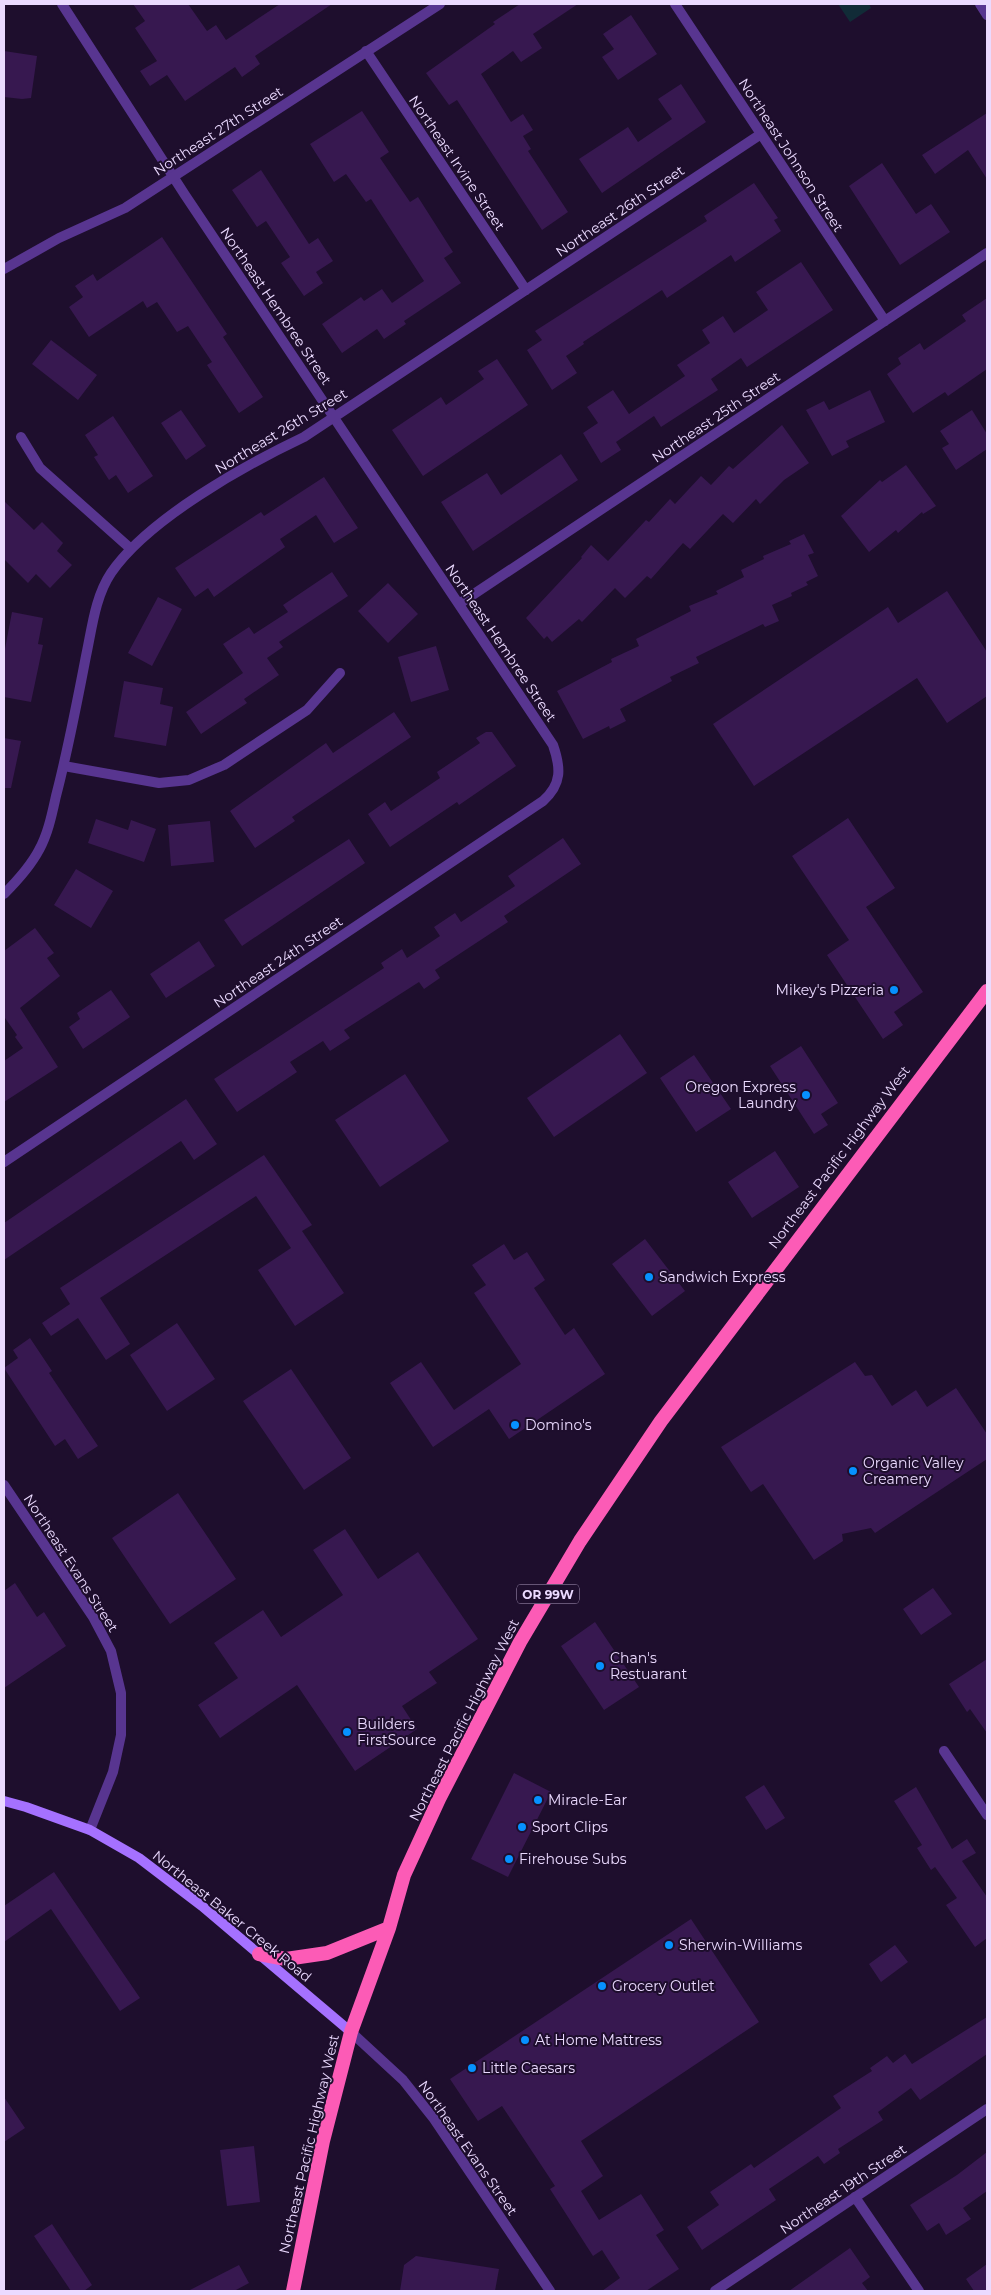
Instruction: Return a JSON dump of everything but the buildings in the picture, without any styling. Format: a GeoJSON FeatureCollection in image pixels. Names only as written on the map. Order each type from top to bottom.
{"type":"FeatureCollection","features":[{"type":"Feature","properties":{"kind":"highway","name":"Northeast Pacific Highway West"},"geometry":{"type":"LineString","coordinates":[[294,2291],[323,2141],[351,2032],[389,1928],[404,1875],[439,1799],[520,1642],[568,1560],[610,1494],[690,1380],[987,991]]}},
{"type":"Feature","properties":{"kind":"highway"},"geometry":{"type":"LineString","coordinates":[[260,1954],[286,1959],[327,1953],[389,1928]]}},
{"type":"Feature","properties":{"kind":"main road","name":"Northeast Baker Creek Road"},"geometry":{"type":"LineString","coordinates":[[4,1802],[26,1807],[90,1830],[139,1858],[260,1954],[351,2032]]}},
{"type":"Feature","properties":{"kind":"street","name":"Northeast Hembree Street"},"geometry":{"type":"LineString","coordinates":[[62,4],[174,176],[553,745],[558,762],[558,776]]}},
{"type":"Feature","properties":{"kind":"street","name":"Northeast 27th Street"},"geometry":{"type":"LineString","coordinates":[[4,269],[59,238],[125,208],[440,4]]}},
{"type":"Feature","properties":{"kind":"street","name":"Northeast Johnson Street"},"geometry":{"type":"LineString","coordinates":[[675,4],[885,321]]}},
{"type":"Feature","properties":{"kind":"street"},"geometry":{"type":"LineString","coordinates":[[980,4],[987,15]]}},
{"type":"Feature","properties":{"kind":"street","name":"Northeast Irvine Street"},"geometry":{"type":"LineString","coordinates":[[366,51],[526,290]]}},
{"type":"Feature","properties":{"kind":"street","name":"Northeast 26th Street"},"geometry":{"type":"LineString","coordinates":[[4,894],[21,876],[40,850],[48,828],[64,766],[96,606],[111,574],[131,549],[163,521],[245,467],[304,437],[761,134]]}},
{"type":"Feature","properties":{"kind":"street","name":"Northeast 25th Street"},"geometry":{"type":"LineString","coordinates":[[459,604],[987,253]]}},
{"type":"Feature","properties":{"kind":"street"},"geometry":{"type":"LineString","coordinates":[[21,437],[40,468],[131,549]]}},
{"type":"Feature","properties":{"kind":"street"},"geometry":{"type":"LineString","coordinates":[[64,766],[159,783],[189,780],[224,765],[306,710],[340,673]]}},
{"type":"Feature","properties":{"kind":"street","name":"Northeast 24th Street"},"geometry":{"type":"LineString","coordinates":[[4,1162],[543,801],[553,792],[558,776]]}},
{"type":"Feature","properties":{"kind":"street","name":"Northeast Evans Street"},"geometry":{"type":"LineString","coordinates":[[4,1485],[93,1616],[111,1651],[121,1693],[121,1735],[113,1772],[90,1830]]}},
{"type":"Feature","properties":{"kind":"street"},"geometry":{"type":"LineString","coordinates":[[944,1751],[987,1814]]}},
{"type":"Feature","properties":{"kind":"street","name":"Northeast Evans Street"},"geometry":{"type":"LineString","coordinates":[[351,2032],[403,2080],[434,2118],[550,2291]]}},
{"type":"Feature","properties":{"kind":"street","name":"Northeast 19th Street"},"geometry":{"type":"LineString","coordinates":[[715,2291],[987,2109]]}},
{"type":"Feature","properties":{"kind":"street"},"geometry":{"type":"LineString","coordinates":[[855,2197],[919,2291]]}},
{"type":"Feature","properties":{"kind":"shaded area"},"geometry":{"type":"Polygon","coordinates":[[[838,4],[869,4],[871,8],[850,22],[838,4]]]}},
{"type":"Feature","properties":{"kind":"place","name":"Mikey's Pizzeria"},"geometry":{"type":"Point","coordinates":[894,990]}},
{"type":"Feature","properties":{"kind":"place","name":"Oregon Express Laundry"},"geometry":{"type":"Point","coordinates":[806,1095]}},
{"type":"Feature","properties":{"kind":"place","name":"Sandwich Express"},"geometry":{"type":"Point","coordinates":[649,1277]}},
{"type":"Feature","properties":{"kind":"place","name":"Domino's"},"geometry":{"type":"Point","coordinates":[515,1425]}},
{"type":"Feature","properties":{"kind":"place","name":"Organic Valley Creamery"},"geometry":{"type":"Point","coordinates":[853,1471]}},
{"type":"Feature","properties":{"kind":"place","name":"Chan's Restuarant"},"geometry":{"type":"Point","coordinates":[600,1666]}},
{"type":"Feature","properties":{"kind":"place","name":"Builders FirstSource"},"geometry":{"type":"Point","coordinates":[347,1732]}},
{"type":"Feature","properties":{"kind":"place","name":"Miracle-Ear"},"geometry":{"type":"Point","coordinates":[538,1800]}},
{"type":"Feature","properties":{"kind":"place","name":"Sport Clips"},"geometry":{"type":"Point","coordinates":[522,1827]}},
{"type":"Feature","properties":{"kind":"place","name":"Firehouse Subs"},"geometry":{"type":"Point","coordinates":[509,1859]}},
{"type":"Feature","properties":{"kind":"place","name":"Sherwin-Williams"},"geometry":{"type":"Point","coordinates":[669,1945]}},
{"type":"Feature","properties":{"kind":"place","name":"Grocery Outlet"},"geometry":{"type":"Point","coordinates":[602,1986]}},
{"type":"Feature","properties":{"kind":"place","name":"At Home Mattress"},"geometry":{"type":"Point","coordinates":[525,2040]}},
{"type":"Feature","properties":{"kind":"place","name":"Little Caesars"},"geometry":{"type":"Point","coordinates":[472,2068]}}]}
